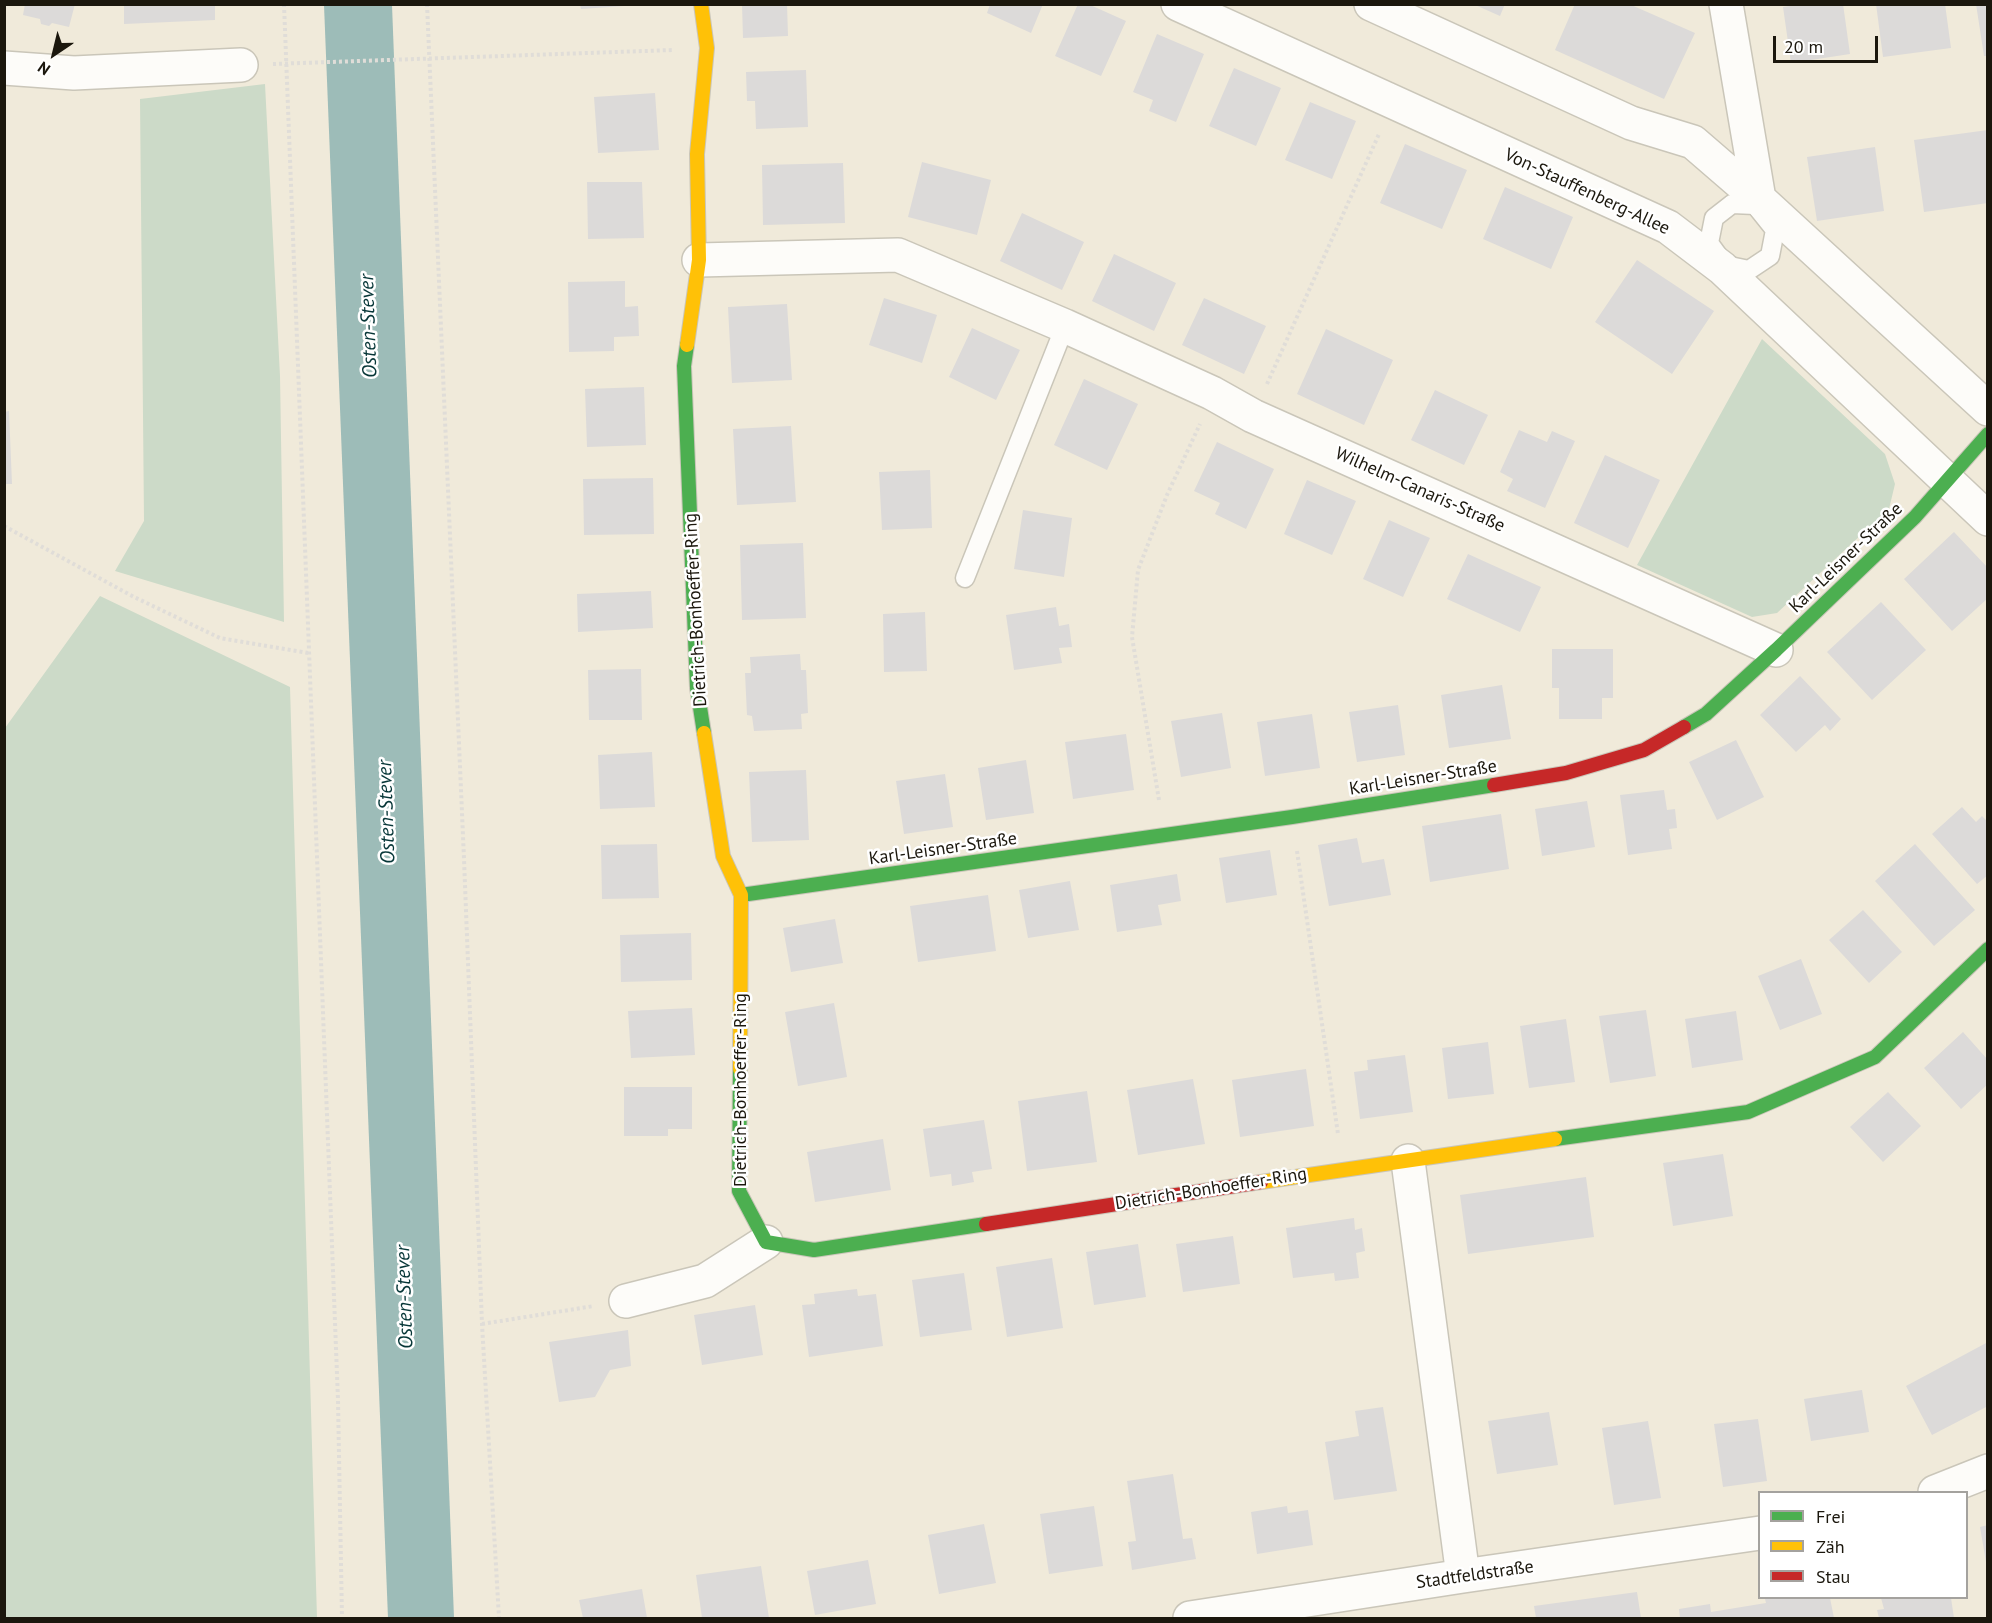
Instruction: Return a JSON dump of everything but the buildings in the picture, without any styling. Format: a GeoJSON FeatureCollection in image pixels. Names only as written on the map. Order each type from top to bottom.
{"type":"FeatureCollection","features":[{"type":"Feature","properties":{"kind":"street","name":"Dietrich-Bonhoeffer-Ring"},"geometry":{"type":"LineString","coordinates":[[701,4],[707,48],[697,154],[699,260],[684,366],[697,688],[723,856],[741,896],[739,1191],[766,1242],[814,1250],[1343,1169],[1748,1112],[1875,1057],[1988,949]]}},
{"type":"Feature","properties":{"kind":"street","name":"Von-Stauffenberg-Allee"},"geometry":{"type":"LineString","coordinates":[[1178,4],[1668,227],[1724,267],[1988,519]]}},
{"type":"Feature","properties":{"kind":"street"},"geometry":{"type":"LineString","coordinates":[[1371,4],[1631,123],[1693,142],[1988,410]]}},
{"type":"Feature","properties":{"kind":"street"},"geometry":{"type":"LineString","coordinates":[[1726,4],[1757,202]]}},
{"type":"Feature","properties":{"kind":"street"},"geometry":{"type":"LineString","coordinates":[[4,68],[74,73],[241,65]]}},
{"type":"Feature","properties":{"kind":"street","name":"Wilhelm-Canaris-Straße"},"geometry":{"type":"LineString","coordinates":[[699,260],[898,255],[1065,326],[1212,393],[1253,416],[1776,650]]}},
{"type":"Feature","properties":{"kind":"street","name":"Karl-Leisner-Straße"},"geometry":{"type":"LineString","coordinates":[[741,896],[1165,837],[1566,773],[1644,750],[1706,714],[1776,650],[1915,517],[1988,434]]}},
{"type":"Feature","properties":{"kind":"street"},"geometry":{"type":"LineString","coordinates":[[1408,1161],[1463,1576]]}},
{"type":"Feature","properties":{"kind":"street"},"geometry":{"type":"LineString","coordinates":[[626,1301],[705,1281],[766,1242]]}},
{"type":"Feature","properties":{"kind":"street"},"geometry":{"type":"LineString","coordinates":[[1938,1491],[1988,1471]]}},
{"type":"Feature","properties":{"kind":"street","name":"Stadtfeldstraße"},"geometry":{"type":"LineString","coordinates":[[1190,1618],[1758,1533]]}},
{"type":"Feature","properties":{"kind":"lane"},"geometry":{"type":"LineString","coordinates":[[1757,202],[1775,230],[1770,256],[1749,270],[1724,267],[1709,243],[1714,218],[1732,204],[1757,202]]}},
{"type":"Feature","properties":{"kind":"lane"},"geometry":{"type":"LineString","coordinates":[[965,578],[1065,326]]}},
{"type":"Feature","properties":{"kind":"path"},"geometry":{"type":"LineString","coordinates":[[284,4],[338,1400],[342,1618]]}},
{"type":"Feature","properties":{"kind":"path"},"geometry":{"type":"LineString","coordinates":[[428,4],[465,859],[482,1324],[499,1618]]}},
{"type":"Feature","properties":{"kind":"path"},"geometry":{"type":"LineString","coordinates":[[286,64],[707,48]]}},
{"type":"Feature","properties":{"kind":"path"},"geometry":{"type":"LineString","coordinates":[[1253,416],[1392,103]]}},
{"type":"Feature","properties":{"kind":"path"},"geometry":{"type":"LineString","coordinates":[[1165,837],[1132,637],[1138,570],[1167,495],[1212,393]]}},
{"type":"Feature","properties":{"kind":"path"},"geometry":{"type":"LineString","coordinates":[[4,526],[134,597],[220,638],[308,653]]}},
{"type":"Feature","properties":{"kind":"path"},"geometry":{"type":"LineString","coordinates":[[1292,817],[1343,1169]]}},
{"type":"Feature","properties":{"kind":"path"},"geometry":{"type":"LineString","coordinates":[[482,1324],[626,1301]]}},
{"type":"Feature","properties":{"kind":"green space"},"geometry":{"type":"Polygon","coordinates":[[[265,84],[280,376],[284,622],[115,571],[144,521],[140,99],[265,84]]]}},
{"type":"Feature","properties":{"kind":"green space"},"geometry":{"type":"Polygon","coordinates":[[[1762,339],[1885,454],[1895,484],[1889,509],[1777,613],[1752,617],[1637,565],[1762,339]]]}},
{"type":"Feature","properties":{"kind":"green space"},"geometry":{"type":"Polygon","coordinates":[[[100,596],[290,687],[317,1618],[5,1618],[5,728],[100,596]]]}},
{"type":"Feature","properties":{"kind":"water","name":"Osten-Stever"},"geometry":{"type":"Polygon","coordinates":[[[324,5],[392,5],[454,1618],[388,1618],[324,5]]]}},
{"type":"Feature","properties":{"kind":"traffic: fast"},"geometry":{"type":"LineString","coordinates":[[687,345],[684,366],[697,688],[704,733]]}},
{"type":"Feature","properties":{"kind":"traffic: fast"},"geometry":{"type":"LineString","coordinates":[[1684,727],[1706,714],[1915,517],[1988,434]]}},
{"type":"Feature","properties":{"kind":"traffic: fast"},"geometry":{"type":"LineString","coordinates":[[741,895],[1292,817],[1494,785]]}},
{"type":"Feature","properties":{"kind":"traffic: fast"},"geometry":{"type":"LineString","coordinates":[[1555,1139],[1748,1112],[1875,1057],[1988,949]]}},
{"type":"Feature","properties":{"kind":"traffic: fast"},"geometry":{"type":"LineString","coordinates":[[740,1069],[739,1191],[766,1242],[814,1250],[986,1224]]}},
{"type":"Feature","properties":{"kind":"traffic: slow"},"geometry":{"type":"LineString","coordinates":[[687,345],[699,260],[697,154],[707,48],[701,4]]}},
{"type":"Feature","properties":{"kind":"traffic: slow"},"geometry":{"type":"LineString","coordinates":[[704,733],[723,856],[741,895],[740,1069]]}},
{"type":"Feature","properties":{"kind":"traffic: slow"},"geometry":{"type":"LineString","coordinates":[[1261,1182],[1555,1139]]}},
{"type":"Feature","properties":{"kind":"traffic: jam"},"geometry":{"type":"LineString","coordinates":[[1494,785],[1566,773],[1644,750],[1684,727]]}},
{"type":"Feature","properties":{"kind":"traffic: jam"},"geometry":{"type":"LineString","coordinates":[[986,1224],[1261,1182]]}}]}
